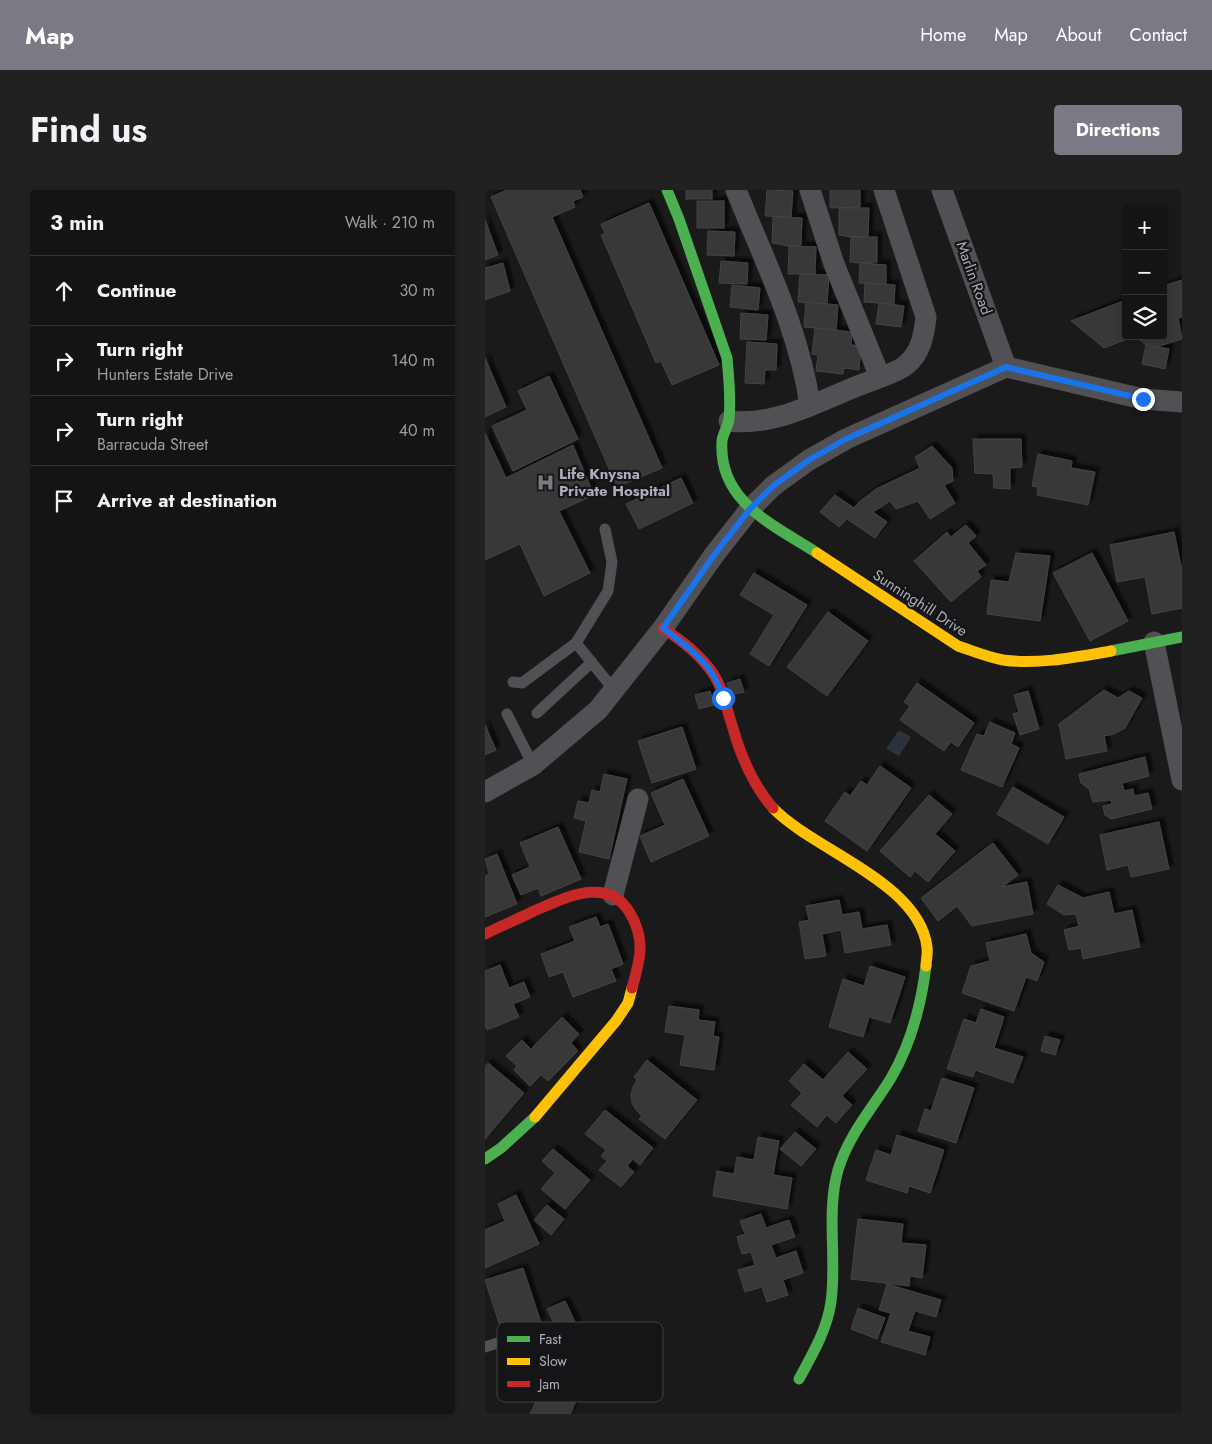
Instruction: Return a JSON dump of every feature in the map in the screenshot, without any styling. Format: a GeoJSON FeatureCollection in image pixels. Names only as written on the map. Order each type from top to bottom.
{"type":"FeatureCollection","features":[{"type":"Feature","properties":{"kind":"street","name":"Sunninghill Drive"},"geometry":{"type":"LineString","coordinates":[[667,190],[679,219],[727,358],[729,421],[722,439],[723,464],[736,494],[750,509],[958,646],[987,657],[1017,661],[1047,660],[1093,654],[1182,637]]}},
{"type":"Feature","properties":{"kind":"street"},"geometry":{"type":"LineString","coordinates":[[736,190],[793,331],[807,384],[810,406]]}},
{"type":"Feature","properties":{"kind":"street"},"geometry":{"type":"LineString","coordinates":[[810,190],[834,264],[880,377]]}},
{"type":"Feature","properties":{"kind":"street"},"geometry":{"type":"LineString","coordinates":[[729,421],[755,422],[776,418],[810,406],[906,366],[918,352],[924,334],[926,317],[884,190]]}},
{"type":"Feature","properties":{"kind":"street","name":"Marlin Road"},"geometry":{"type":"LineString","coordinates":[[942,190],[1006,367]]}},
{"type":"Feature","properties":{"kind":"street"},"geometry":{"type":"LineString","coordinates":[[485,792],[533,765],[598,710],[663,628],[714,555],[750,509],[773,486],[801,465],[839,443],[1006,367],[1143,399],[1182,402]]}},
{"type":"Feature","properties":{"kind":"street"},"geometry":{"type":"LineString","coordinates":[[663,628],[699,657],[714,674],[719,684],[737,744],[753,776],[778,814],[865,870],[902,901],[919,923],[927,948],[924,983],[918,1012],[906,1050],[877,1101],[853,1135],[843,1155],[835,1185],[833,1216],[834,1266],[831,1303],[811,1356],[799,1379]]}},
{"type":"Feature","properties":{"kind":"street"},"geometry":{"type":"LineString","coordinates":[[1154,642],[1182,780]]}},
{"type":"Feature","properties":{"kind":"street"},"geometry":{"type":"LineString","coordinates":[[613,895],[638,799]]}},
{"type":"Feature","properties":{"kind":"street"},"geometry":{"type":"LineString","coordinates":[[485,934],[570,895],[591,892],[613,895],[629,911],[637,926],[641,944],[640,961],[628,1003],[615,1022],[530,1123],[485,1159]]}},
{"type":"Feature","properties":{"kind":"lane"},"geometry":{"type":"LineString","coordinates":[[513,682],[522,683],[576,643],[608,591],[612,562],[605,529]]}},
{"type":"Feature","properties":{"kind":"lane"},"geometry":{"type":"LineString","coordinates":[[576,643],[614,690]]}},
{"type":"Feature","properties":{"kind":"lane"},"geometry":{"type":"LineString","coordinates":[[537,713],[592,662]]}},
{"type":"Feature","properties":{"kind":"lane"},"geometry":{"type":"LineString","coordinates":[[507,714],[533,765]]}},
{"type":"Feature","properties":{"kind":"lane"},"geometry":{"type":"LineString","coordinates":[[485,1347],[497,1343]]}},
{"type":"Feature","properties":{"kind":"shaded area"},"geometry":{"type":"Polygon","coordinates":[[[899,730],[911,737],[899,756],[886,749],[899,730]]]}},
{"type":"Feature","properties":{"kind":"building"},"geometry":{"type":"Polygon","coordinates":[[[507,190],[580,190],[583,197],[573,201],[575,207],[552,217],[662,468],[617,487],[491,197],[507,190]]]}},
{"type":"Feature","properties":{"kind":"building"},"geometry":{"type":"Polygon","coordinates":[[[686,190],[712,190],[712,199],[686,199],[686,190]]]}},
{"type":"Feature","properties":{"kind":"building"},"geometry":{"type":"Polygon","coordinates":[[[767,190],[793,191],[791,217],[765,216],[767,190]]]}},
{"type":"Feature","properties":{"kind":"building"},"geometry":{"type":"Polygon","coordinates":[[[830,190],[860,190],[860,207],[830,208],[830,190]]]}},
{"type":"Feature","properties":{"kind":"building"},"geometry":{"type":"Polygon","coordinates":[[[697,201],[724,201],[724,228],[697,228],[697,201]]]}},
{"type":"Feature","properties":{"kind":"building"},"geometry":{"type":"Polygon","coordinates":[[[649,203],[719,365],[672,385],[661,361],[656,363],[601,235],[605,233],[601,224],[649,203]]]}},
{"type":"Feature","properties":{"kind":"building"},"geometry":{"type":"Polygon","coordinates":[[[839,208],[869,208],[868,236],[851,237],[839,235],[839,208]]]}},
{"type":"Feature","properties":{"kind":"building"},"geometry":{"type":"Polygon","coordinates":[[[773,217],[802,218],[801,245],[789,246],[772,243],[773,217]]]}},
{"type":"Feature","properties":{"kind":"building"},"geometry":{"type":"Polygon","coordinates":[[[485,220],[498,255],[485,260],[485,220]]]}},
{"type":"Feature","properties":{"kind":"building"},"geometry":{"type":"Polygon","coordinates":[[[708,231],[735,232],[734,256],[707,255],[708,231]]]}},
{"type":"Feature","properties":{"kind":"building"},"geometry":{"type":"Polygon","coordinates":[[[851,237],[877,237],[877,262],[850,262],[851,237]]]}},
{"type":"Feature","properties":{"kind":"building"},"geometry":{"type":"Polygon","coordinates":[[[789,246],[816,247],[815,274],[788,274],[789,246]]]}},
{"type":"Feature","properties":{"kind":"building"},"geometry":{"type":"Polygon","coordinates":[[[721,261],[748,263],[747,284],[719,283],[721,261]]]}},
{"type":"Feature","properties":{"kind":"building"},"geometry":{"type":"Polygon","coordinates":[[[503,263],[510,291],[485,300],[485,268],[503,263]]]}},
{"type":"Feature","properties":{"kind":"building"},"geometry":{"type":"Polygon","coordinates":[[[860,263],[886,265],[886,284],[859,283],[860,263]]]}},
{"type":"Feature","properties":{"kind":"building"},"geometry":{"type":"Polygon","coordinates":[[[800,274],[829,275],[827,304],[798,302],[800,274]]]}},
{"type":"Feature","properties":{"kind":"building"},"geometry":{"type":"Polygon","coordinates":[[[1182,280],[1182,317],[1178,318],[1182,339],[1156,347],[1146,345],[1140,340],[1167,340],[1167,285],[1182,280]]]}},
{"type":"Feature","properties":{"kind":"building"},"geometry":{"type":"Polygon","coordinates":[[[865,283],[895,285],[894,304],[864,302],[865,283]]]}},
{"type":"Feature","properties":{"kind":"building"},"geometry":{"type":"Polygon","coordinates":[[[732,285],[760,288],[758,310],[730,307],[732,285]]]}},
{"type":"Feature","properties":{"kind":"building"},"geometry":{"type":"Polygon","coordinates":[[[806,302],[838,305],[836,330],[804,327],[806,302]]]}},
{"type":"Feature","properties":{"kind":"building"},"geometry":{"type":"Polygon","coordinates":[[[1122,302],[1122,340],[1125,340],[1104,348],[1071,321],[1122,302]]]}},
{"type":"Feature","properties":{"kind":"building"},"geometry":{"type":"Polygon","coordinates":[[[879,303],[904,306],[901,327],[876,324],[879,303]]]}},
{"type":"Feature","properties":{"kind":"building"},"geometry":{"type":"Polygon","coordinates":[[[741,313],[768,315],[766,340],[740,339],[741,313]]]}},
{"type":"Feature","properties":{"kind":"building"},"geometry":{"type":"Polygon","coordinates":[[[815,328],[852,332],[851,345],[861,346],[859,370],[844,368],[843,374],[816,371],[818,355],[812,354],[815,328]]]}},
{"type":"Feature","properties":{"kind":"building"},"geometry":{"type":"Polygon","coordinates":[[[747,342],[777,344],[776,370],[765,370],[764,384],[745,383],[747,342]]]}},
{"type":"Feature","properties":{"kind":"building"},"geometry":{"type":"Polygon","coordinates":[[[1146,345],[1169,349],[1165,369],[1142,364],[1146,345]]]}},
{"type":"Feature","properties":{"kind":"building"},"geometry":{"type":"Polygon","coordinates":[[[485,358],[506,407],[485,417],[485,358]]]}},
{"type":"Feature","properties":{"kind":"building"},"geometry":{"type":"Polygon","coordinates":[[[549,376],[578,439],[513,471],[492,426],[527,410],[518,391],[549,376]]]}},
{"type":"Feature","properties":{"kind":"building"},"geometry":{"type":"Polygon","coordinates":[[[485,433],[506,478],[573,445],[594,495],[559,511],[590,573],[544,596],[520,544],[485,560],[485,433]]]}},
{"type":"Feature","properties":{"kind":"building"},"geometry":{"type":"Polygon","coordinates":[[[973,439],[1021,439],[1022,467],[1010,468],[1010,489],[994,488],[993,474],[975,473],[973,439]]]}},
{"type":"Feature","properties":{"kind":"building"},"geometry":{"type":"Polygon","coordinates":[[[932,446],[952,468],[953,481],[944,485],[955,503],[930,519],[918,501],[896,509],[890,501],[873,512],[887,522],[875,538],[847,519],[839,527],[820,512],[835,495],[854,508],[876,489],[920,468],[915,457],[932,446]]]}},
{"type":"Feature","properties":{"kind":"building"},"geometry":{"type":"Polygon","coordinates":[[[1038,454],[1072,461],[1071,468],[1095,472],[1088,505],[1037,495],[1038,487],[1032,486],[1038,454]]]}},
{"type":"Feature","properties":{"kind":"building"},"geometry":{"type":"Polygon","coordinates":[[[681,478],[693,503],[639,529],[626,504],[681,478]]]}},
{"type":"Feature","properties":{"kind":"building"},"geometry":{"type":"Polygon","coordinates":[[[966,525],[976,536],[968,543],[986,565],[977,571],[981,577],[951,602],[914,561],[947,532],[951,537],[966,525]]]}},
{"type":"Feature","properties":{"kind":"building"},"geometry":{"type":"Polygon","coordinates":[[[1174,532],[1182,571],[1182,608],[1152,614],[1145,577],[1117,582],[1110,545],[1174,532]]]}},
{"type":"Feature","properties":{"kind":"building"},"geometry":{"type":"Polygon","coordinates":[[[1016,553],[1050,556],[1040,621],[987,614],[991,580],[1009,582],[1016,553]]]}},
{"type":"Feature","properties":{"kind":"building"},"geometry":{"type":"Polygon","coordinates":[[[1092,553],[1128,621],[1090,641],[1053,573],[1092,553]]]}},
{"type":"Feature","properties":{"kind":"building"},"geometry":{"type":"Polygon","coordinates":[[[754,573],[807,605],[769,666],[750,654],[774,615],[740,595],[754,573]]]}},
{"type":"Feature","properties":{"kind":"building"},"geometry":{"type":"Polygon","coordinates":[[[828,612],[868,641],[827,696],[787,667],[828,612]]]}},
{"type":"Feature","properties":{"kind":"building"},"geometry":{"type":"Polygon","coordinates":[[[740,679],[744,692],[730,695],[727,683],[740,679]]]}},
{"type":"Feature","properties":{"kind":"building"},"geometry":{"type":"Polygon","coordinates":[[[917,683],[974,723],[958,747],[951,742],[944,751],[900,720],[910,706],[904,702],[917,683]]]}},
{"type":"Feature","properties":{"kind":"building"},"geometry":{"type":"Polygon","coordinates":[[[1104,690],[1118,698],[1129,691],[1142,698],[1125,728],[1114,734],[1104,736],[1107,751],[1066,759],[1059,724],[1104,690]]]}},
{"type":"Feature","properties":{"kind":"building"},"geometry":{"type":"Polygon","coordinates":[[[710,691],[714,705],[699,709],[695,695],[710,691]]]}},
{"type":"Feature","properties":{"kind":"building"},"geometry":{"type":"Polygon","coordinates":[[[1028,691],[1039,729],[1020,735],[1013,714],[1019,712],[1014,695],[1028,691]]]}},
{"type":"Feature","properties":{"kind":"building"},"geometry":{"type":"Polygon","coordinates":[[[990,722],[1015,733],[1011,744],[1019,748],[1002,787],[961,770],[977,734],[984,736],[990,722]]]}},
{"type":"Feature","properties":{"kind":"building"},"geometry":{"type":"Polygon","coordinates":[[[485,725],[496,750],[485,755],[485,725]]]}},
{"type":"Feature","properties":{"kind":"building"},"geometry":{"type":"Polygon","coordinates":[[[682,727],[696,769],[652,783],[638,741],[682,727]]]}},
{"type":"Feature","properties":{"kind":"building"},"geometry":{"type":"Polygon","coordinates":[[[1145,757],[1149,776],[1122,783],[1124,791],[1133,789],[1134,796],[1148,793],[1152,809],[1111,819],[1105,815],[1103,806],[1112,804],[1111,800],[1093,802],[1089,789],[1081,783],[1079,774],[1145,757]]]}},
{"type":"Feature","properties":{"kind":"building"},"geometry":{"type":"Polygon","coordinates":[[[880,766],[911,788],[867,851],[825,821],[845,792],[850,796],[861,781],[867,785],[880,766]]]}},
{"type":"Feature","properties":{"kind":"building"},"geometry":{"type":"Polygon","coordinates":[[[604,774],[627,779],[609,859],[579,852],[586,821],[574,818],[578,801],[589,803],[592,790],[600,792],[604,774]]]}},
{"type":"Feature","properties":{"kind":"building"},"geometry":{"type":"Polygon","coordinates":[[[683,779],[709,836],[651,862],[640,836],[665,825],[651,793],[683,779]]]}},
{"type":"Feature","properties":{"kind":"building"},"geometry":{"type":"Polygon","coordinates":[[[1013,787],[1064,817],[1048,844],[997,814],[1013,787]]]}},
{"type":"Feature","properties":{"kind":"building"},"geometry":{"type":"Polygon","coordinates":[[[929,795],[952,814],[935,834],[955,851],[928,882],[915,871],[910,877],[880,851],[929,795]]]}},
{"type":"Feature","properties":{"kind":"building"},"geometry":{"type":"Polygon","coordinates":[[[1159,822],[1169,869],[1131,877],[1128,865],[1107,870],[1100,835],[1159,822]]]}},
{"type":"Feature","properties":{"kind":"building"},"geometry":{"type":"Polygon","coordinates":[[[558,827],[581,879],[541,896],[538,888],[521,895],[512,875],[530,867],[520,843],[558,827]]]}},
{"type":"Feature","properties":{"kind":"building"},"geometry":{"type":"Polygon","coordinates":[[[993,843],[1018,875],[1002,887],[1027,882],[1033,914],[972,926],[957,906],[938,921],[921,898],[993,843]]]}},
{"type":"Feature","properties":{"kind":"building"},"geometry":{"type":"Polygon","coordinates":[[[497,854],[517,904],[485,917],[485,876],[489,874],[485,859],[497,854]]]}},
{"type":"Feature","properties":{"kind":"building"},"geometry":{"type":"Polygon","coordinates":[[[1058,885],[1083,898],[1109,892],[1114,914],[1132,910],[1140,947],[1083,959],[1081,948],[1069,950],[1064,930],[1079,926],[1076,914],[1064,915],[1047,904],[1058,885]]]}},
{"type":"Feature","properties":{"kind":"building"},"geometry":{"type":"Polygon","coordinates":[[[839,900],[842,915],[859,912],[862,929],[887,925],[891,945],[845,953],[841,930],[822,934],[826,956],[805,959],[799,922],[809,920],[806,906],[839,900]]]}},
{"type":"Feature","properties":{"kind":"building"},"geometry":{"type":"Polygon","coordinates":[[[596,917],[600,927],[608,924],[623,964],[611,969],[616,981],[573,997],[563,972],[549,977],[541,954],[575,941],[569,927],[596,917]]]}},
{"type":"Feature","properties":{"kind":"building"},"geometry":{"type":"Polygon","coordinates":[[[1026,934],[1031,953],[1044,962],[1037,981],[1026,977],[1014,1011],[962,993],[971,966],[990,961],[986,943],[1026,934]]]}},
{"type":"Feature","properties":{"kind":"building"},"geometry":{"type":"Polygon","coordinates":[[[500,965],[509,988],[524,982],[530,997],[513,1004],[519,1017],[487,1030],[485,1025],[485,971],[500,965]]]}},
{"type":"Feature","properties":{"kind":"building"},"geometry":{"type":"Polygon","coordinates":[[[870,966],[905,977],[890,1023],[869,1017],[863,1037],[829,1027],[843,979],[864,986],[870,966]]]}},
{"type":"Feature","properties":{"kind":"building"},"geometry":{"type":"Polygon","coordinates":[[[669,1006],[699,1010],[698,1020],[715,1022],[713,1036],[719,1037],[714,1070],[680,1065],[685,1035],[665,1032],[669,1006]]]}},
{"type":"Feature","properties":{"kind":"building"},"geometry":{"type":"Polygon","coordinates":[[[981,1009],[1004,1017],[994,1048],[1023,1057],[1013,1083],[975,1070],[973,1077],[947,1069],[964,1019],[976,1023],[981,1009]]]}},
{"type":"Feature","properties":{"kind":"building"},"geometry":{"type":"Polygon","coordinates":[[[562,1017],[579,1034],[571,1043],[578,1051],[548,1081],[541,1075],[530,1086],[514,1070],[517,1066],[506,1056],[522,1040],[531,1049],[562,1017]]]}},
{"type":"Feature","properties":{"kind":"building"},"geometry":{"type":"Polygon","coordinates":[[[1045,1036],[1060,1040],[1055,1055],[1041,1051],[1045,1036]]]}},
{"type":"Feature","properties":{"kind":"building"},"geometry":{"type":"Polygon","coordinates":[[[848,1052],[867,1069],[842,1096],[852,1105],[836,1123],[827,1115],[817,1127],[791,1105],[802,1093],[789,1081],[804,1064],[823,1080],[848,1052]]]}},
{"type":"Feature","properties":{"kind":"building"},"geometry":{"type":"Polygon","coordinates":[[[647,1060],[697,1100],[665,1139],[639,1119],[642,1116],[632,1103],[631,1095],[637,1080],[634,1077],[647,1060]]]}},
{"type":"Feature","properties":{"kind":"building"},"geometry":{"type":"Polygon","coordinates":[[[488,1063],[524,1093],[485,1139],[485,1067],[488,1063]]]}},
{"type":"Feature","properties":{"kind":"building"},"geometry":{"type":"Polygon","coordinates":[[[942,1078],[974,1088],[956,1143],[918,1131],[925,1109],[931,1111],[942,1078]]]}},
{"type":"Feature","properties":{"kind":"building"},"geometry":{"type":"Polygon","coordinates":[[[605,1110],[653,1148],[640,1165],[633,1159],[627,1166],[634,1172],[621,1187],[599,1170],[607,1161],[601,1156],[606,1150],[585,1134],[605,1110]]]}},
{"type":"Feature","properties":{"kind":"building"},"geometry":{"type":"Polygon","coordinates":[[[795,1132],[816,1149],[801,1166],[780,1149],[795,1132]]]}},
{"type":"Feature","properties":{"kind":"building"},"geometry":{"type":"Polygon","coordinates":[[[897,1135],[944,1150],[930,1193],[909,1186],[907,1193],[866,1180],[876,1150],[891,1155],[897,1135]]]}},
{"type":"Feature","properties":{"kind":"building"},"geometry":{"type":"Polygon","coordinates":[[[758,1137],[779,1141],[773,1175],[792,1178],[787,1209],[713,1196],[717,1171],[734,1174],[737,1157],[754,1160],[758,1137]]]}},
{"type":"Feature","properties":{"kind":"building"},"geometry":{"type":"Polygon","coordinates":[[[553,1149],[590,1180],[565,1209],[541,1189],[555,1173],[542,1161],[553,1149]]]}},
{"type":"Feature","properties":{"kind":"building"},"geometry":{"type":"Polygon","coordinates":[[[516,1195],[539,1244],[485,1268],[485,1230],[505,1221],[498,1204],[516,1195]]]}},
{"type":"Feature","properties":{"kind":"building"},"geometry":{"type":"Polygon","coordinates":[[[547,1205],[564,1219],[551,1235],[534,1220],[547,1205]]]}},
{"type":"Feature","properties":{"kind":"building"},"geometry":{"type":"Polygon","coordinates":[[[761,1214],[766,1228],[789,1220],[795,1237],[771,1245],[776,1258],[796,1251],[803,1273],[783,1280],[788,1295],[767,1302],[762,1287],[745,1292],[738,1270],[755,1265],[751,1252],[742,1254],[737,1237],[745,1234],[740,1221],[761,1214]]]}},
{"type":"Feature","properties":{"kind":"building"},"geometry":{"type":"Polygon","coordinates":[[[858,1219],[903,1224],[901,1243],[926,1245],[922,1278],[910,1276],[909,1286],[851,1279],[858,1219]]]}},
{"type":"Feature","properties":{"kind":"building"},"geometry":{"type":"Polygon","coordinates":[[[523,1268],[541,1322],[499,1322],[485,1280],[523,1268]]]}},
{"type":"Feature","properties":{"kind":"building"},"geometry":{"type":"Polygon","coordinates":[[[887,1284],[941,1300],[936,1317],[915,1311],[908,1331],[930,1337],[925,1355],[881,1342],[891,1313],[879,1310],[887,1284]]]}},
{"type":"Feature","properties":{"kind":"building"},"geometry":{"type":"Polygon","coordinates":[[[565,1301],[575,1322],[553,1322],[547,1309],[565,1301]]]}},
{"type":"Feature","properties":{"kind":"building"},"geometry":{"type":"Polygon","coordinates":[[[858,1308],[885,1318],[877,1339],[851,1329],[858,1308]]]}},
{"type":"Feature","properties":{"kind":"building"},"geometry":{"type":"Polygon","coordinates":[[[536,1402],[576,1402],[570,1414],[530,1414],[536,1402]]]}},
{"type":"Feature","properties":{"kind":"traffic: fast"},"geometry":{"type":"LineString","coordinates":[[667,190],[679,219],[727,358],[730,411],[722,441],[723,462],[729,480],[739,496],[752,509],[783,532],[817,553]]}},
{"type":"Feature","properties":{"kind":"traffic: fast"},"geometry":{"type":"LineString","coordinates":[[1111,651],[1182,637]]}},
{"type":"Feature","properties":{"kind":"traffic: fast"},"geometry":{"type":"LineString","coordinates":[[799,1379],[823,1332],[831,1302],[833,1286],[832,1219],[838,1170],[848,1145],[891,1078],[904,1052],[918,1010],[926,966]]}},
{"type":"Feature","properties":{"kind":"traffic: fast"},"geometry":{"type":"LineString","coordinates":[[485,1159],[501,1148],[535,1117]]}},
{"type":"Feature","properties":{"kind":"traffic: slow"},"geometry":{"type":"LineString","coordinates":[[817,553],[958,646],[980,654],[1003,660],[1030,662],[1057,660],[1111,651]]}},
{"type":"Feature","properties":{"kind":"traffic: slow"},"geometry":{"type":"LineString","coordinates":[[773,808],[791,823],[862,869],[905,904],[920,924],[927,947],[926,966]]}},
{"type":"Feature","properties":{"kind":"traffic: slow"},"geometry":{"type":"LineString","coordinates":[[535,1117],[616,1021],[628,1003],[632,988]]}},
{"type":"Feature","properties":{"kind":"traffic: jam"},"geometry":{"type":"LineString","coordinates":[[663,628],[684,643],[714,675],[723,693],[743,758],[759,789],[773,808]]}},
{"type":"Feature","properties":{"kind":"traffic: jam"},"geometry":{"type":"LineString","coordinates":[[485,934],[559,900],[585,893],[598,892],[610,895],[621,901],[630,913],[638,932],[640,950],[632,988]]}},
{"type":"Feature","properties":{"kind":"place","name":"Life Knysna Private Hospital"},"geometry":{"type":"Point","coordinates":[545,483]}},
{"type":"Feature","properties":{"kind":"route"},"geometry":{"type":"LineString","coordinates":[[723,698],[714,674],[699,657],[663,628],[714,555],[750,509],[773,486],[809,460],[846,439],[1006,367],[1143,399]]}}]}
